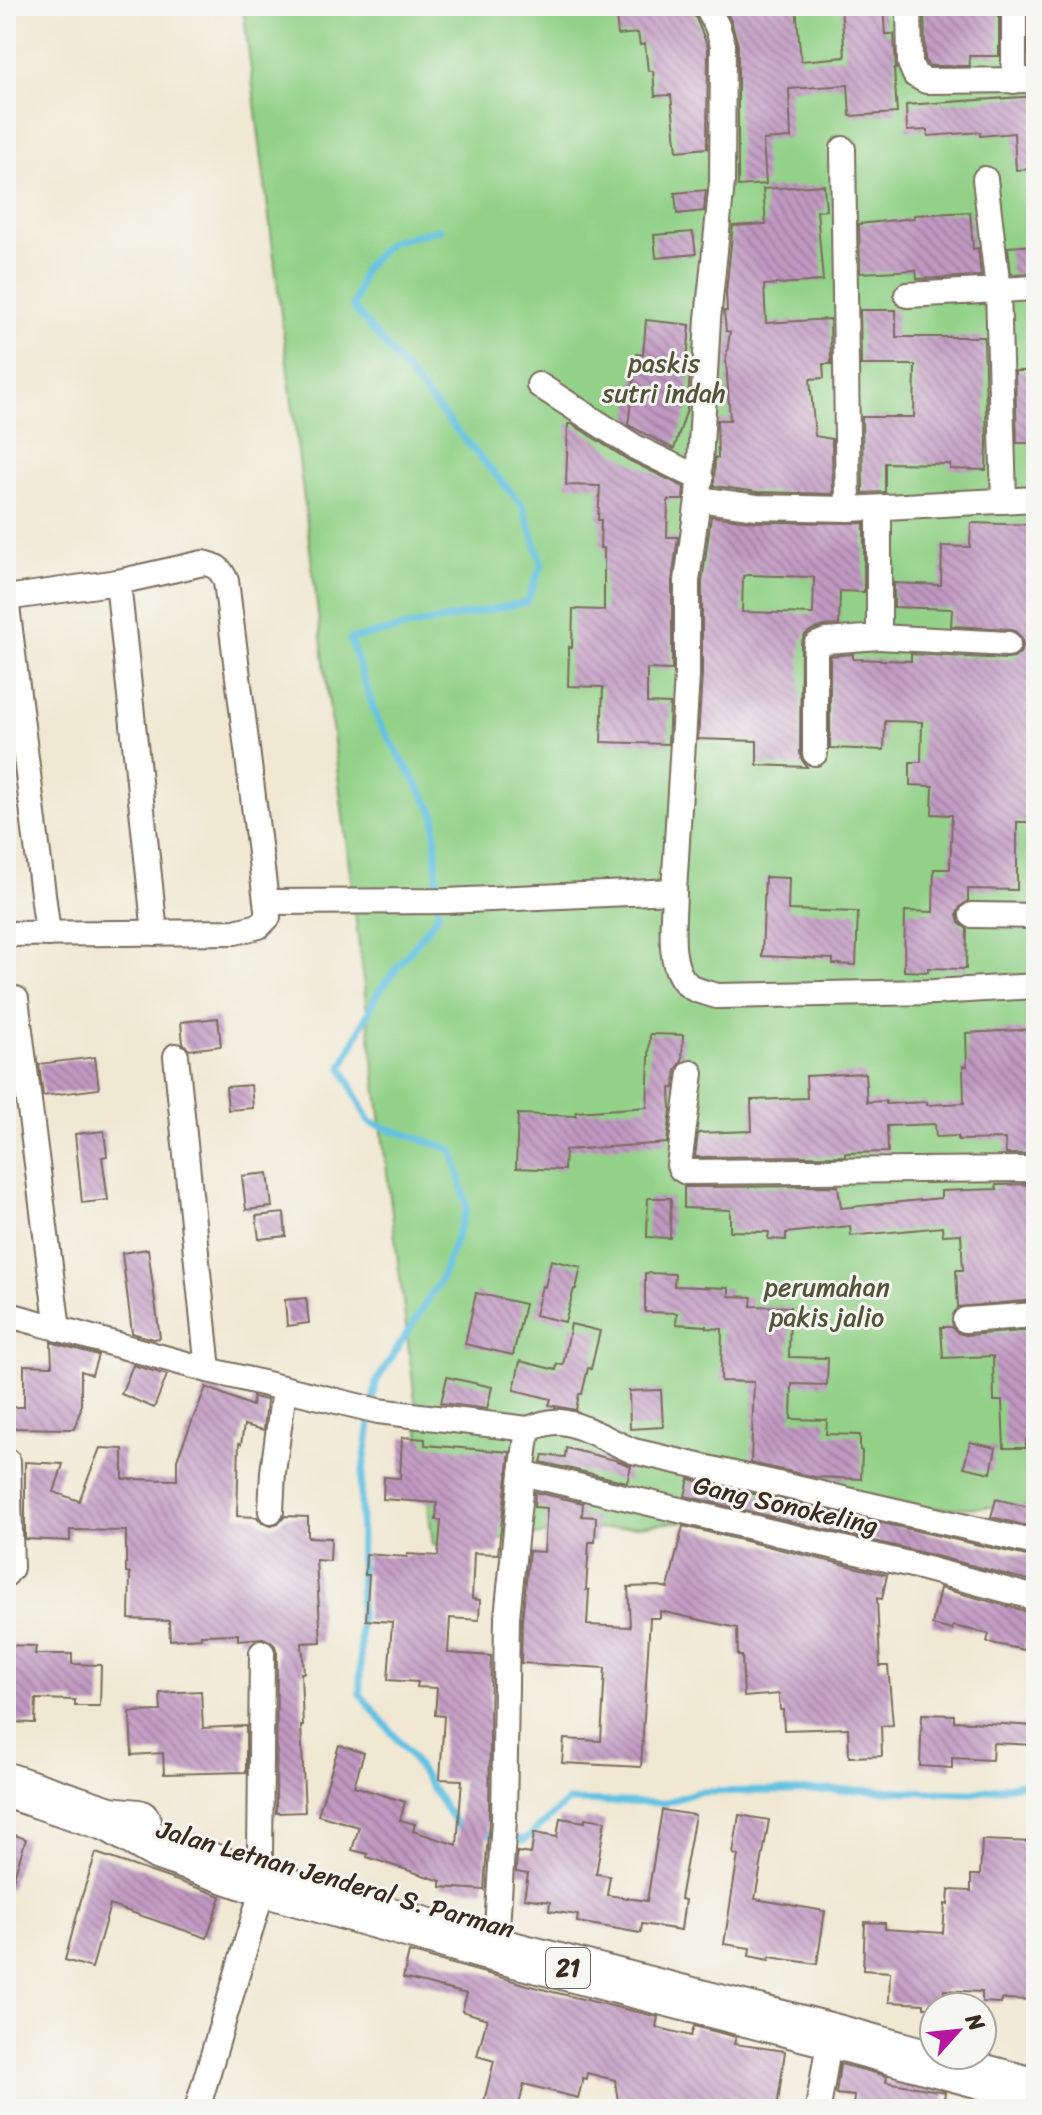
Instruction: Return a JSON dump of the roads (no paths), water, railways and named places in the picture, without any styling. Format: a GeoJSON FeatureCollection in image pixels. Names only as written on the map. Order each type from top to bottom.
{"type":"FeatureCollection","features":[{"type":"Feature","properties":{"kind":"highway","name":"Jalan Letnan Jenderal S. Parman"},"geometry":{"type":"LineString","coordinates":[[6,1785],[109,1819],[169,1826],[262,1870],[488,1948],[1036,2091]]}},
{"type":"Feature","properties":{"kind":"highway","name":"Jalan Letnan Jenderal S. Parman"},"geometry":{"type":"LineString","coordinates":[[262,1870],[376,1889],[497,1927],[833,2007],[918,2031]]}},
{"type":"Feature","properties":{"kind":"highway"},"geometry":{"type":"LineString","coordinates":[[998,2051],[1036,2061]]}},
{"type":"Feature","properties":{"kind":"street"},"geometry":{"type":"LineString","coordinates":[[706,6],[723,45],[722,182],[708,319],[700,489],[687,581],[687,675],[673,956],[687,985],[717,996],[934,992],[1036,986]]}},
{"type":"Feature","properties":{"kind":"street"},"geometry":{"type":"LineString","coordinates":[[909,6],[910,63],[915,75],[926,81],[1025,80],[1014,6]]}},
{"type":"Feature","properties":{"kind":"street"},"geometry":{"type":"LineString","coordinates":[[843,149],[848,509]]}},
{"type":"Feature","properties":{"kind":"street"},"geometry":{"type":"LineString","coordinates":[[985,179],[998,289],[1004,501]]}},
{"type":"Feature","properties":{"kind":"street"},"geometry":{"type":"LineString","coordinates":[[907,295],[1036,288]]}},
{"type":"Feature","properties":{"kind":"street"},"geometry":{"type":"LineString","coordinates":[[539,385],[700,489],[757,507],[848,509],[1036,499]]}},
{"type":"Feature","properties":{"kind":"street"},"geometry":{"type":"LineString","coordinates":[[879,508],[879,637]]}},
{"type":"Feature","properties":{"kind":"street"},"geometry":{"type":"LineString","coordinates":[[6,934],[48,934],[235,932],[259,926],[268,917],[226,581],[215,565],[203,563],[118,582],[6,598],[48,934]]}},
{"type":"Feature","properties":{"kind":"street"},"geometry":{"type":"LineString","coordinates":[[118,582],[155,933]]}},
{"type":"Feature","properties":{"kind":"street"},"geometry":{"type":"LineString","coordinates":[[815,753],[816,645],[826,641],[879,637],[1008,644]]}},
{"type":"Feature","properties":{"kind":"street"},"geometry":{"type":"LineString","coordinates":[[267,902],[435,901],[674,891]]}},
{"type":"Feature","properties":{"kind":"street"},"geometry":{"type":"LineString","coordinates":[[972,915],[1036,916]]}},
{"type":"Feature","properties":{"kind":"street"},"geometry":{"type":"LineString","coordinates":[[16,999],[58,1329]]}},
{"type":"Feature","properties":{"kind":"street"},"geometry":{"type":"LineString","coordinates":[[176,1056],[208,1370]]}},
{"type":"Feature","properties":{"kind":"street"},"geometry":{"type":"LineString","coordinates":[[691,1073],[679,1165],[686,1172],[1036,1169]]}},
{"type":"Feature","properties":{"kind":"street"},"geometry":{"type":"LineString","coordinates":[[6,1314],[284,1390],[378,1411],[528,1429],[558,1421],[572,1424],[633,1451],[1036,1543]]}},
{"type":"Feature","properties":{"kind":"street"},"geometry":{"type":"LineString","coordinates":[[965,1320],[1036,1315]]}},
{"type":"Feature","properties":{"kind":"street"},"geometry":{"type":"LineString","coordinates":[[271,1511],[284,1390]]}},
{"type":"Feature","properties":{"kind":"street"},"geometry":{"type":"LineString","coordinates":[[497,1927],[504,1820],[507,1617],[528,1429]]}},
{"type":"Feature","properties":{"kind":"street"},"geometry":{"type":"LineString","coordinates":[[6,1574],[11,1568],[8,1462]]}},
{"type":"Feature","properties":{"kind":"street","name":"Gang Sonokeling"},"geometry":{"type":"LineString","coordinates":[[522,1473],[894,1560],[1036,1598]]}},
{"type":"Feature","properties":{"kind":"street"},"geometry":{"type":"LineString","coordinates":[[197,2109],[262,1870],[262,1653]]}},
{"type":"Feature","properties":{"kind":"street"},"geometry":{"type":"LineString","coordinates":[[818,2109],[830,2035]]}},
{"type":"Feature","properties":{"kind":"waterway"},"geometry":{"type":"LineString","coordinates":[[440,229],[390,242],[364,268],[353,307],[523,506],[542,564],[527,602],[350,639],[377,719],[435,814],[438,915],[377,994],[342,1067],[369,1122],[453,1150],[467,1208],[441,1279],[376,1382],[361,1485],[360,1694],[408,1752],[459,1828],[464,1829]]}},
{"type":"Feature","properties":{"kind":"waterway"},"geometry":{"type":"LineString","coordinates":[[480,1832],[525,1840],[568,1801],[664,1803],[698,1792],[848,1790],[973,1793],[1036,1781]]}},
{"type":"Feature","properties":{"kind":"park label","name":"paskis sutri indah"},"geometry":{"type":"Point","coordinates":[664,378]}},
{"type":"Feature","properties":{"kind":"park label","name":"perumahan pakis jalio"},"geometry":{"type":"Point","coordinates":[827,1302]}}]}
